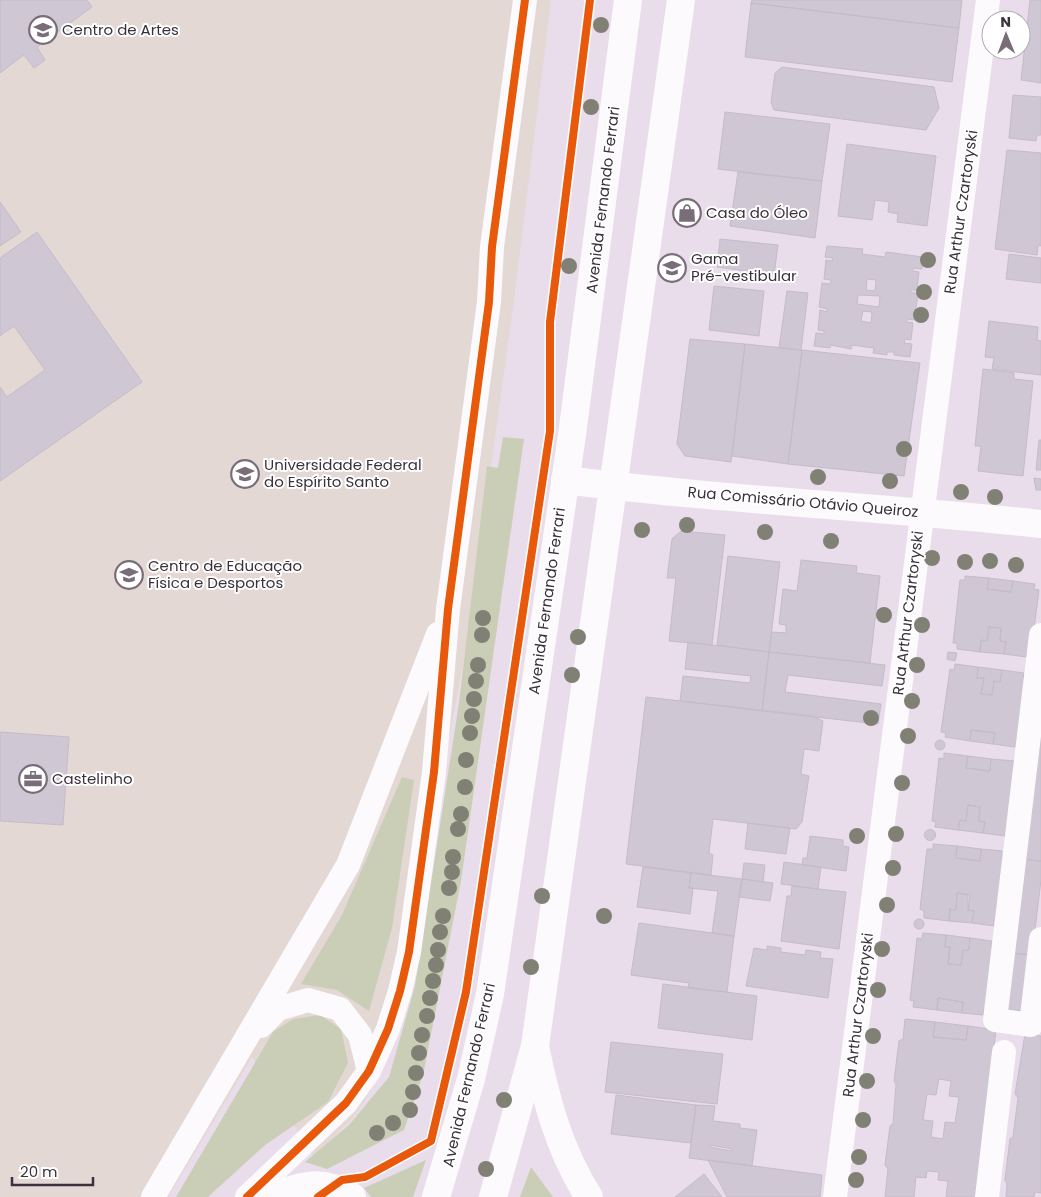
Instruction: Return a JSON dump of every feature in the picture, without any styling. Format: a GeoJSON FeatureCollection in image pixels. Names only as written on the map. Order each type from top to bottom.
{"type":"FeatureCollection","features":[{"type":"Feature","properties":{"kind":"main road","name":"Avenida Fernando Ferrari"},"geometry":{"type":"LineString","coordinates":[[436,1197],[471,1079],[490,994],[565,480],[628,0]]}},
{"type":"Feature","properties":{"kind":"main road"},"geometry":{"type":"LineString","coordinates":[[493,1197],[535,1046],[681,0]]}},
{"type":"Feature","properties":{"kind":"main road","name":"Rua Comissário Otávio Queiroz"},"geometry":{"type":"LineString","coordinates":[[565,480],[613,486],[921,511],[1041,524]]}},
{"type":"Feature","properties":{"kind":"main road"},"geometry":{"type":"LineString","coordinates":[[535,1046],[546,1101],[556,1132],[573,1171],[589,1197]]}},
{"type":"Feature","properties":{"kind":"main road"},"geometry":{"type":"LineString","coordinates":[[272,1197],[301,1186],[318,1184],[331,1187],[352,1197]]}},
{"type":"Feature","properties":{"kind":"street"},"geometry":{"type":"LineString","coordinates":[[247,1197],[346,1103],[369,1071],[388,1029],[409,952],[434,772],[448,609],[489,302],[492,247],[526,0]]}},
{"type":"Feature","properties":{"kind":"street","name":"Rua Arthur Czartoryski"},"geometry":{"type":"LineString","coordinates":[[835,1197],[921,511],[988,0]]}},
{"type":"Feature","properties":{"kind":"street"},"geometry":{"type":"LineString","coordinates":[[153,1197],[348,865],[448,609]]}},
{"type":"Feature","properties":{"kind":"street"},"geometry":{"type":"LineString","coordinates":[[1041,635],[995,1020],[1031,1025],[1041,939]]}},
{"type":"Feature","properties":{"kind":"street"},"geometry":{"type":"LineString","coordinates":[[246,1040],[278,1009],[308,1000],[340,1009],[360,1035],[369,1071]]}},
{"type":"Feature","properties":{"kind":"street"},"geometry":{"type":"LineString","coordinates":[[987,1197],[1004,1052]]}},
{"type":"Feature","properties":{"kind":"shaded area","name":"Universidade Federal do Espírito Santo"},"geometry":{"type":"Polygon","coordinates":[[[0,0],[551,0],[514,300],[466,648],[440,788],[406,1007],[394,1044],[365,1101],[352,1119],[314,1157],[252,1057],[168,1197],[0,1197],[0,0]]]}},
{"type":"Feature","properties":{"kind":"green space"},"geometry":{"type":"Polygon","coordinates":[[[503,437],[524,439],[461,881],[423,1075],[404,1130],[327,1169],[305,1162],[349,1125],[389,1077],[415,986],[459,703],[487,466],[498,468],[503,437]]]}},
{"type":"Feature","properties":{"kind":"green space"},"geometry":{"type":"Polygon","coordinates":[[[402,777],[414,780],[392,928],[369,1011],[337,990],[301,984],[342,915],[402,777]]]}},
{"type":"Feature","properties":{"kind":"green space"},"geometry":{"type":"Polygon","coordinates":[[[320,1015],[341,1029],[348,1063],[328,1102],[265,1145],[208,1197],[176,1197],[273,1032],[293,1019],[320,1015]]]}},
{"type":"Feature","properties":{"kind":"green space"},"geometry":{"type":"Polygon","coordinates":[[[426,1160],[413,1197],[371,1197],[364,1188],[426,1160]]]}},
{"type":"Feature","properties":{"kind":"green space"},"geometry":{"type":"Polygon","coordinates":[[[531,1167],[553,1197],[520,1197],[531,1167]]]}},
{"type":"Feature","properties":{"kind":"building","name":"Centro de Artes"},"geometry":{"type":"Polygon","coordinates":[[[0,0],[87,0],[92,7],[37,47],[45,60],[34,68],[24,55],[0,73],[0,0]]]}},
{"type":"Feature","properties":{"kind":"building"},"geometry":{"type":"Polygon","coordinates":[[[752,0],[962,0],[959,28],[751,3],[752,0]]]}},
{"type":"Feature","properties":{"kind":"building"},"geometry":{"type":"Polygon","coordinates":[[[1030,0],[1041,0],[1041,83],[1021,80],[1023,60],[1031,60],[1031,10],[1029,10],[1030,0]]]}},
{"type":"Feature","properties":{"kind":"building"},"geometry":{"type":"Polygon","coordinates":[[[751,3],[959,28],[952,82],[745,57],[751,3]]]}},
{"type":"Feature","properties":{"kind":"building"},"geometry":{"type":"Polygon","coordinates":[[[782,67],[934,87],[939,108],[926,130],[774,110],[771,102],[775,73],[782,67]]]}},
{"type":"Feature","properties":{"kind":"building"},"geometry":{"type":"Polygon","coordinates":[[[1013,95],[1041,97],[1041,135],[1037,135],[1036,141],[1009,138],[1013,95]]]}},
{"type":"Feature","properties":{"kind":"building"},"geometry":{"type":"Polygon","coordinates":[[[725,112],[830,124],[822,181],[718,169],[725,112]]]}},
{"type":"Feature","properties":{"kind":"building"},"geometry":{"type":"Polygon","coordinates":[[[847,144],[936,156],[927,226],[897,222],[898,214],[888,212],[889,202],[875,200],[872,220],[838,216],[847,144]]]}},
{"type":"Feature","properties":{"kind":"building"},"geometry":{"type":"Polygon","coordinates":[[[1007,150],[1041,153],[1041,246],[1038,245],[1037,255],[995,249],[1007,150]]]}},
{"type":"Feature","properties":{"kind":"building"},"geometry":{"type":"Polygon","coordinates":[[[738,172],[822,181],[815,238],[730,226],[738,172]]]}},
{"type":"Feature","properties":{"kind":"building"},"geometry":{"type":"Polygon","coordinates":[[[0,202],[21,232],[0,246],[0,202]]]}},
{"type":"Feature","properties":{"kind":"building"},"geometry":{"type":"Polygon","coordinates":[[[37,232],[142,382],[0,481],[0,387],[7,397],[45,370],[14,326],[0,336],[0,258],[37,232]]]}},
{"type":"Feature","properties":{"kind":"building"},"geometry":{"type":"Polygon","coordinates":[[[720,239],[778,245],[774,275],[717,267],[720,239]]]}},
{"type":"Feature","properties":{"kind":"building"},"geometry":{"type":"Polygon","coordinates":[[[827,246],[863,249],[862,254],[885,257],[886,252],[923,257],[922,269],[913,268],[913,271],[919,272],[917,290],[911,290],[910,292],[918,294],[914,320],[907,319],[907,322],[913,323],[911,340],[905,339],[904,343],[912,344],[910,357],[894,355],[894,352],[887,352],[887,355],[873,353],[874,348],[852,345],[851,349],[831,345],[830,348],[814,346],[816,333],[824,334],[824,331],[818,330],[820,310],[827,312],[827,309],[819,307],[822,283],[830,284],[831,280],[824,279],[826,260],[832,261],[833,258],[825,257],[827,246]],[[867,279],[866,290],[875,291],[876,280],[867,279]],[[858,295],[857,304],[879,307],[880,296],[858,295]],[[863,311],[861,321],[871,323],[872,312],[863,311]]]}},
{"type":"Feature","properties":{"kind":"building"},"geometry":{"type":"Polygon","coordinates":[[[1009,254],[1041,258],[1041,283],[1006,279],[1009,254]]]}},
{"type":"Feature","properties":{"kind":"building"},"geometry":{"type":"Polygon","coordinates":[[[714,286],[764,291],[759,336],[709,330],[714,286]]]}},
{"type":"Feature","properties":{"kind":"building"},"geometry":{"type":"Polygon","coordinates":[[[787,291],[808,293],[801,350],[779,348],[787,291]]]}},
{"type":"Feature","properties":{"kind":"building"},"geometry":{"type":"Polygon","coordinates":[[[989,321],[1038,327],[1037,340],[1041,341],[1041,375],[992,369],[994,358],[985,357],[989,321]]]}},
{"type":"Feature","properties":{"kind":"building"},"geometry":{"type":"Polygon","coordinates":[[[690,339],[745,344],[731,462],[685,456],[677,444],[690,339]]]}},
{"type":"Feature","properties":{"kind":"building"},"geometry":{"type":"Polygon","coordinates":[[[745,344],[802,350],[788,464],[732,456],[745,344]]]}},
{"type":"Feature","properties":{"kind":"building"},"geometry":{"type":"Polygon","coordinates":[[[802,350],[920,363],[904,476],[788,464],[802,350]]]}},
{"type":"Feature","properties":{"kind":"building"},"geometry":{"type":"Polygon","coordinates":[[[983,369],[1014,373],[1014,379],[1033,381],[1023,476],[978,471],[981,446],[975,446],[983,369]]]}},
{"type":"Feature","properties":{"kind":"building"},"geometry":{"type":"Polygon","coordinates":[[[1039,440],[1041,440],[1041,470],[1036,470],[1039,440]]]}},
{"type":"Feature","properties":{"kind":"building"},"geometry":{"type":"Polygon","coordinates":[[[1034,478],[1041,479],[1041,490],[1036,490],[1034,478]]]}},
{"type":"Feature","properties":{"kind":"building"},"geometry":{"type":"Polygon","coordinates":[[[681,531],[725,535],[712,645],[669,641],[676,578],[667,578],[672,539],[681,531]]]}},
{"type":"Feature","properties":{"kind":"building"},"geometry":{"type":"Polygon","coordinates":[[[728,556],[780,562],[769,652],[717,645],[728,556]]]}},
{"type":"Feature","properties":{"kind":"building"},"geometry":{"type":"Polygon","coordinates":[[[801,560],[857,566],[856,573],[880,576],[870,663],[769,652],[772,632],[786,633],[786,625],[779,624],[783,589],[797,591],[801,560]]]}},
{"type":"Feature","properties":{"kind":"building"},"geometry":{"type":"Polygon","coordinates":[[[965,576],[989,578],[987,589],[1011,592],[1013,581],[1035,584],[1034,589],[1039,590],[1031,652],[1027,652],[1026,657],[1004,654],[1006,642],[1000,641],[1001,628],[989,627],[987,641],[981,640],[980,652],[957,649],[957,643],[953,643],[960,580],[965,580],[965,576]]]}},
{"type":"Feature","properties":{"kind":"building"},"geometry":{"type":"Polygon","coordinates":[[[989,578],[1013,581],[1011,592],[987,589],[989,578]]]}},
{"type":"Feature","properties":{"kind":"building"},"geometry":{"type":"Polygon","coordinates":[[[989,627],[1001,628],[1000,641],[1006,642],[1004,654],[980,652],[981,640],[987,641],[989,627]]]}},
{"type":"Feature","properties":{"kind":"building"},"geometry":{"type":"Polygon","coordinates":[[[688,642],[769,652],[762,711],[680,701],[683,676],[750,683],[751,676],[685,669],[688,642]]]}},
{"type":"Feature","properties":{"kind":"building"},"geometry":{"type":"Polygon","coordinates":[[[769,652],[885,665],[882,686],[788,675],[785,692],[881,704],[878,724],[762,711],[769,652]]]}},
{"type":"Feature","properties":{"kind":"building"},"geometry":{"type":"Polygon","coordinates":[[[948,652],[957,653],[955,661],[947,659],[948,652]]]}},
{"type":"Feature","properties":{"kind":"building"},"geometry":{"type":"Polygon","coordinates":[[[955,664],[978,667],[977,678],[984,678],[981,694],[992,695],[994,681],[1000,682],[1002,670],[1024,673],[1023,679],[1028,679],[1020,742],[1016,742],[1015,747],[993,744],[995,733],[971,730],[970,741],[945,737],[946,733],[941,732],[950,669],[954,670],[955,664]]]}},
{"type":"Feature","properties":{"kind":"building"},"geometry":{"type":"Polygon","coordinates":[[[978,667],[1002,670],[1000,682],[994,681],[992,695],[981,694],[984,678],[977,678],[978,667]]]}},
{"type":"Feature","properties":{"kind":"building"},"geometry":{"type":"Polygon","coordinates":[[[646,697],[812,716],[823,721],[819,751],[804,749],[801,774],[809,776],[802,822],[796,829],[713,819],[709,853],[713,855],[711,875],[626,864],[646,697]]]}},
{"type":"Feature","properties":{"kind":"building"},"geometry":{"type":"Polygon","coordinates":[[[1041,702],[1041,861],[1022,859],[1041,702]]]}},
{"type":"Feature","properties":{"kind":"building"},"geometry":{"type":"Polygon","coordinates":[[[971,730],[995,733],[993,744],[970,741],[971,730]]]}},
{"type":"Feature","properties":{"kind":"building","name":"Castelinho"},"geometry":{"type":"Polygon","coordinates":[[[0,732],[69,737],[63,825],[0,821],[0,732]]]}},
{"type":"Feature","properties":{"kind":"building"},"geometry":{"type":"Polygon","coordinates":[[[940,740],[945,745],[940,750],[935,745],[940,740]]]}},
{"type":"Feature","properties":{"kind":"building"},"geometry":{"type":"Polygon","coordinates":[[[944,753],[968,756],[966,768],[990,771],[991,759],[1014,761],[1013,768],[1017,769],[1005,836],[983,833],[985,822],[979,821],[980,807],[968,805],[966,821],[960,820],[958,830],[935,827],[936,822],[932,821],[939,758],[944,759],[944,753]]]}},
{"type":"Feature","properties":{"kind":"building"},"geometry":{"type":"Polygon","coordinates":[[[968,756],[991,759],[990,771],[966,768],[968,756]]]}},
{"type":"Feature","properties":{"kind":"building"},"geometry":{"type":"Polygon","coordinates":[[[968,805],[980,807],[979,821],[985,822],[983,833],[958,830],[960,820],[966,821],[968,805]]]}},
{"type":"Feature","properties":{"kind":"building"},"geometry":{"type":"Polygon","coordinates":[[[748,823],[790,828],[786,854],[745,849],[748,823]]]}},
{"type":"Feature","properties":{"kind":"building"},"geometry":{"type":"Polygon","coordinates":[[[928,830],[932,830],[935,835],[934,839],[928,840],[925,837],[925,833],[928,830]]]}},
{"type":"Feature","properties":{"kind":"building"},"geometry":{"type":"Polygon","coordinates":[[[810,836],[843,840],[843,846],[849,847],[846,871],[802,865],[803,858],[807,858],[810,836]]]}},
{"type":"Feature","properties":{"kind":"building"},"geometry":{"type":"Polygon","coordinates":[[[933,844],[957,846],[956,858],[980,861],[981,849],[1002,851],[1002,857],[1006,858],[999,921],[994,920],[994,926],[972,923],[974,911],[968,910],[968,895],[957,893],[956,910],[950,909],[949,921],[924,918],[924,911],[920,909],[927,849],[933,849],[933,844]]]}},
{"type":"Feature","properties":{"kind":"building"},"geometry":{"type":"Polygon","coordinates":[[[957,846],[981,849],[980,861],[956,858],[957,846]]]}},
{"type":"Feature","properties":{"kind":"building"},"geometry":{"type":"Polygon","coordinates":[[[1022,859],[1041,861],[1041,880],[1032,955],[1011,953],[1022,859]]]}},
{"type":"Feature","properties":{"kind":"building"},"geometry":{"type":"Polygon","coordinates":[[[784,862],[821,867],[818,889],[781,884],[784,862]]]}},
{"type":"Feature","properties":{"kind":"building"},"geometry":{"type":"Polygon","coordinates":[[[744,863],[765,865],[763,882],[742,879],[744,863]]]}},
{"type":"Feature","properties":{"kind":"building"},"geometry":{"type":"Polygon","coordinates":[[[643,867],[691,873],[689,888],[693,888],[690,914],[637,907],[643,867]]]}},
{"type":"Feature","properties":{"kind":"building"},"geometry":{"type":"Polygon","coordinates":[[[691,873],[742,879],[734,936],[712,933],[718,891],[689,888],[691,873]]]}},
{"type":"Feature","properties":{"kind":"building"},"geometry":{"type":"Polygon","coordinates":[[[742,879],[773,883],[770,901],[739,897],[742,879]]]}},
{"type":"Feature","properties":{"kind":"building"},"geometry":{"type":"Polygon","coordinates":[[[792,886],[846,892],[839,949],[781,941],[787,896],[791,896],[792,886]]]}},
{"type":"Feature","properties":{"kind":"building"},"geometry":{"type":"Polygon","coordinates":[[[957,893],[970,895],[968,910],[974,911],[972,923],[949,921],[950,909],[956,910],[957,893]]]}},
{"type":"Feature","properties":{"kind":"building"},"geometry":{"type":"Polygon","coordinates":[[[917,919],[921,919],[924,924],[923,928],[917,929],[914,926],[914,922],[917,919]]]}},
{"type":"Feature","properties":{"kind":"building"},"geometry":{"type":"Polygon","coordinates":[[[639,923],[734,936],[727,992],[688,988],[689,983],[631,975],[639,923]]]}},
{"type":"Feature","properties":{"kind":"building"},"geometry":{"type":"Polygon","coordinates":[[[923,933],[946,935],[945,947],[950,947],[948,964],[961,965],[963,950],[969,950],[970,938],[992,941],[991,947],[996,947],[988,1010],[984,1009],[983,1015],[962,1013],[963,1002],[938,998],[937,1010],[913,1007],[914,1001],[910,1000],[917,938],[922,939],[923,933]]]}},
{"type":"Feature","properties":{"kind":"building"},"geometry":{"type":"Polygon","coordinates":[[[946,935],[970,938],[969,950],[963,950],[961,965],[948,964],[950,947],[945,947],[946,935]]]}},
{"type":"Feature","properties":{"kind":"building"},"geometry":{"type":"Polygon","coordinates":[[[767,946],[781,948],[781,952],[805,955],[806,950],[821,952],[820,958],[833,959],[828,998],[746,986],[754,948],[767,950],[767,946]]]}},
{"type":"Feature","properties":{"kind":"building"},"geometry":{"type":"Polygon","coordinates":[[[1011,953],[1032,955],[1025,1011],[1004,1009],[1011,953]]]}},
{"type":"Feature","properties":{"kind":"building"},"geometry":{"type":"Polygon","coordinates":[[[663,984],[757,996],[752,1040],[658,1028],[663,984]]]}},
{"type":"Feature","properties":{"kind":"building"},"geometry":{"type":"Polygon","coordinates":[[[938,998],[963,1002],[962,1013],[937,1010],[938,998]]]}},
{"type":"Feature","properties":{"kind":"building"},"geometry":{"type":"Polygon","coordinates":[[[905,1019],[935,1022],[933,1037],[966,1040],[968,1026],[996,1030],[976,1197],[946,1197],[948,1181],[938,1180],[939,1172],[927,1171],[926,1178],[916,1177],[914,1197],[885,1197],[888,1169],[885,1165],[890,1126],[893,1124],[896,1084],[894,1081],[899,1041],[903,1039],[905,1019]],[[939,1079],[936,1095],[927,1094],[923,1120],[933,1121],[931,1137],[943,1139],[945,1122],[955,1123],[959,1097],[949,1096],[951,1081],[939,1079]]]}},
{"type":"Feature","properties":{"kind":"building"},"geometry":{"type":"Polygon","coordinates":[[[935,1022],[968,1026],[966,1040],[933,1037],[935,1022]]]}},
{"type":"Feature","properties":{"kind":"building"},"geometry":{"type":"Polygon","coordinates":[[[1025,1034],[1041,1036],[1041,1193],[1035,1192],[1034,1197],[1006,1197],[1007,1184],[1005,1180],[1018,1098],[1015,1094],[1025,1034]]]}},
{"type":"Feature","properties":{"kind":"building"},"geometry":{"type":"Polygon","coordinates":[[[611,1042],[723,1054],[717,1104],[605,1092],[611,1042]]]}},
{"type":"Feature","properties":{"kind":"building"},"geometry":{"type":"Polygon","coordinates":[[[616,1095],[696,1105],[691,1143],[611,1134],[616,1095]]]}},
{"type":"Feature","properties":{"kind":"building"},"geometry":{"type":"Polygon","coordinates":[[[696,1105],[715,1106],[713,1121],[740,1124],[740,1128],[757,1130],[752,1166],[689,1158],[696,1105]],[[710,1145],[710,1147],[731,1151],[732,1149],[710,1145]]]}},
{"type":"Feature","properties":{"kind":"building"},"geometry":{"type":"Polygon","coordinates":[[[708,1160],[822,1175],[820,1197],[727,1197],[708,1160]]]}},
{"type":"Feature","properties":{"kind":"building"},"geometry":{"type":"Polygon","coordinates":[[[704,1174],[722,1197],[675,1197],[704,1174]]]}},
{"type":"Feature","properties":{"kind":"cycle path"},"geometry":{"type":"LineString","coordinates":[[247,1197],[346,1103],[369,1071],[388,1029],[400,991],[409,952],[434,772],[448,609],[489,302],[492,247],[525,0]]}},
{"type":"Feature","properties":{"kind":"cycle path"},"geometry":{"type":"LineString","coordinates":[[318,1197],[342,1180],[365,1177],[431,1141],[466,992],[550,431],[550,322],[590,0]]}},
{"type":"Feature","properties":{"kind":"place","name":"Centro de Artes"},"geometry":{"type":"Point","coordinates":[43,30]}},
{"type":"Feature","properties":{"kind":"place","name":"Casa do Óleo"},"geometry":{"type":"Point","coordinates":[687,213]}},
{"type":"Feature","properties":{"kind":"place","name":"Gama Pré-vestibular"},"geometry":{"type":"Point","coordinates":[672,268]}},
{"type":"Feature","properties":{"kind":"place","name":"Universidade Federal do Espírito Santo"},"geometry":{"type":"Point","coordinates":[245,474]}},
{"type":"Feature","properties":{"kind":"place","name":"Centro de Educação Física e Desportos"},"geometry":{"type":"Point","coordinates":[129,575]}},
{"type":"Feature","properties":{"kind":"place","name":"Castelinho"},"geometry":{"type":"Point","coordinates":[33,779]}}]}
